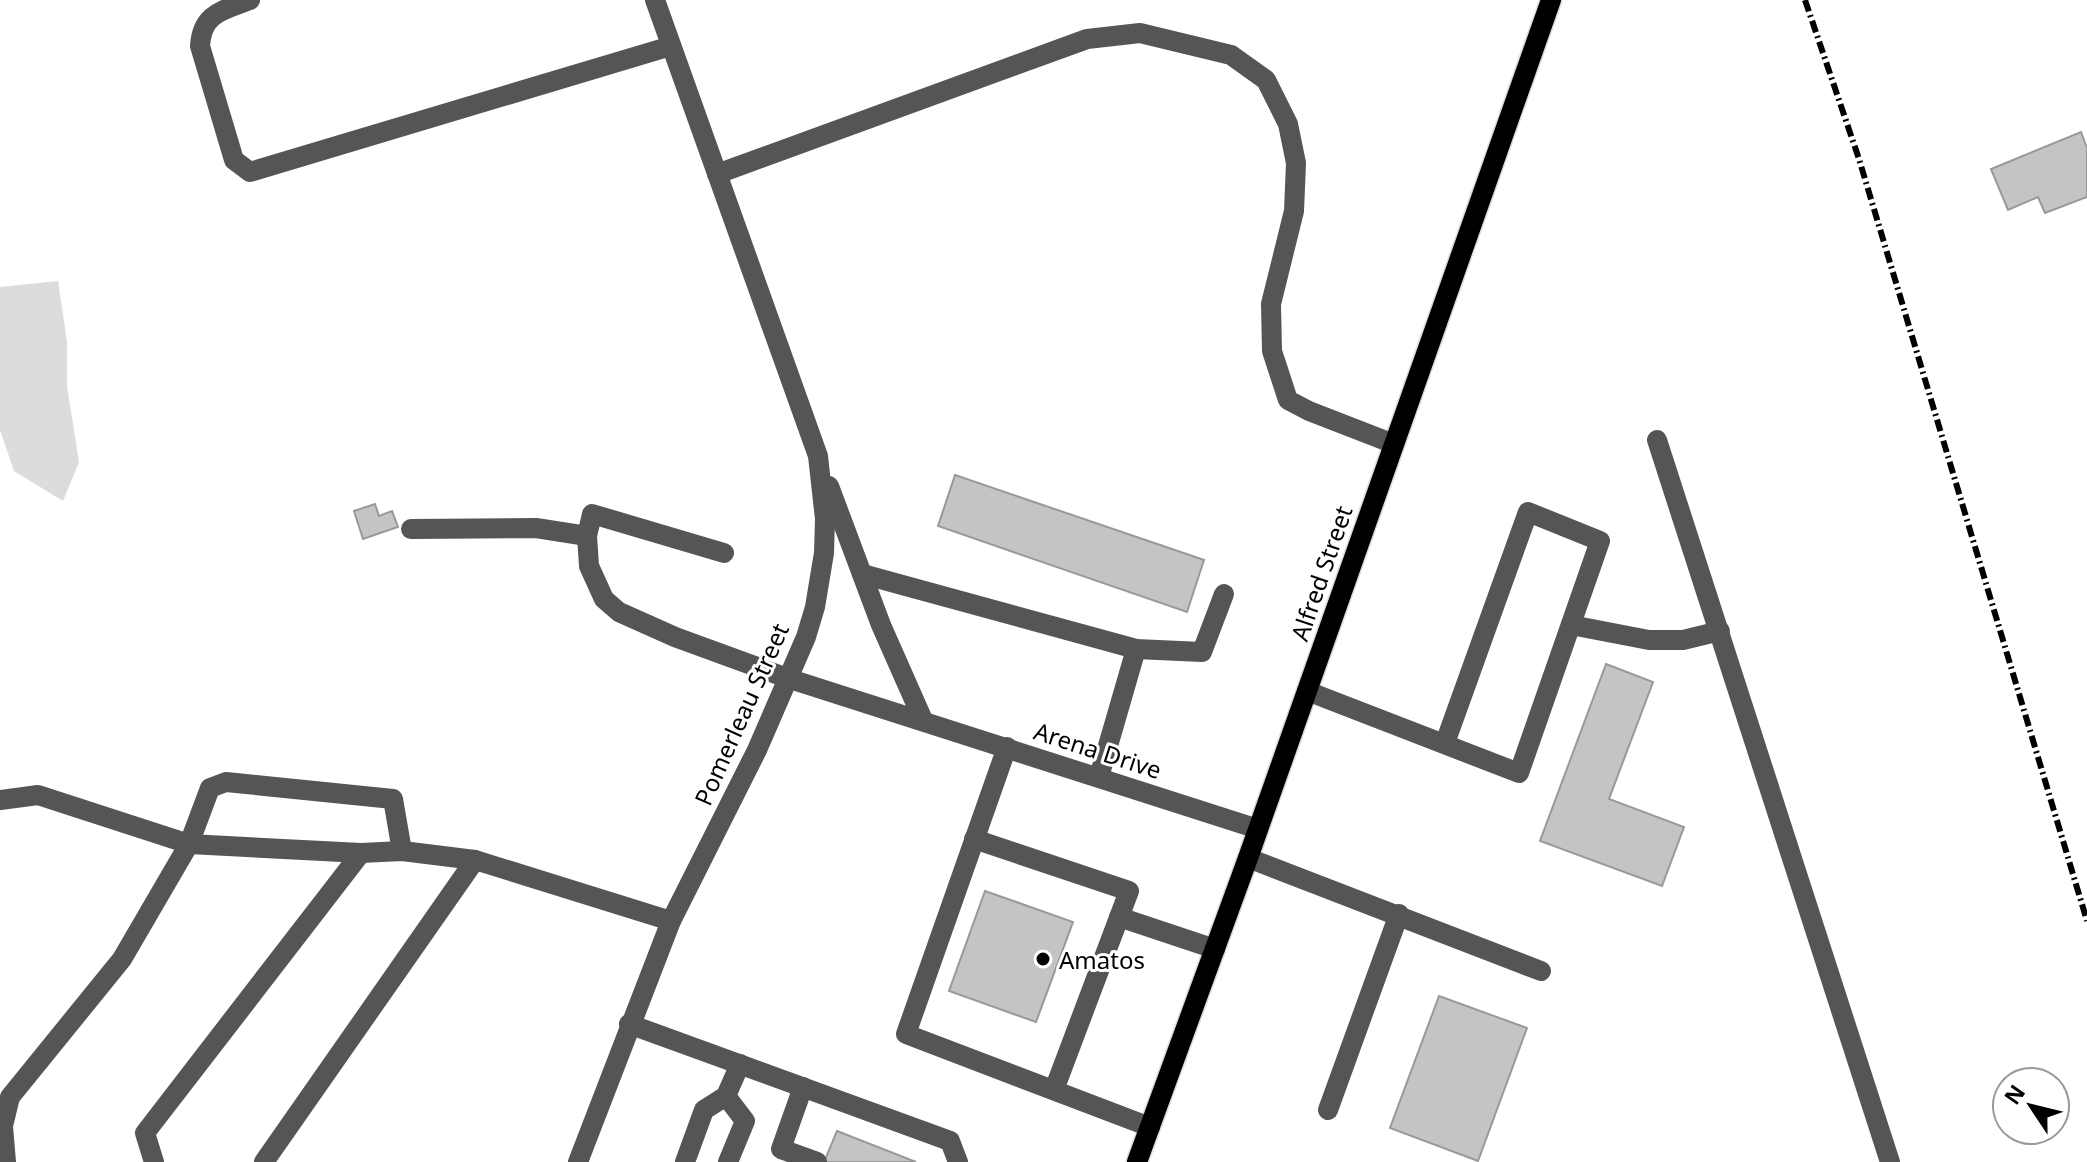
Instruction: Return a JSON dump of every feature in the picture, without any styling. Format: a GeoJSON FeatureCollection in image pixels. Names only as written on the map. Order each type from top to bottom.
{"type":"FeatureCollection","features":[{"type":"Feature","properties":{"kind":"main road","name":"Alfred Street"},"geometry":{"type":"LineString","coordinates":[[1137,1162],[1248,858],[1551,0]]}},
{"type":"Feature","properties":{"kind":"street"},"geometry":{"type":"LineString","coordinates":[[250,0],[214,14],[201,29],[200,46],[234,160],[250,172],[671,46]]}},
{"type":"Feature","properties":{"kind":"street","name":"Pomerleau Street"},"geometry":{"type":"LineString","coordinates":[[578,1162],[671,921],[790,679],[815,607],[821,579],[825,519],[818,456],[655,0]]}},
{"type":"Feature","properties":{"kind":"street"},"geometry":{"type":"LineString","coordinates":[[717,174],[1087,39],[1140,33],[1231,55],[1266,80],[1288,124],[1296,163],[1294,211],[1271,304],[1272,351],[1288,400],[1394,444]]}},
{"type":"Feature","properties":{"kind":"street"},"geometry":{"type":"LineString","coordinates":[[1657,440],[1890,1162]]}},
{"type":"Feature","properties":{"kind":"street"},"geometry":{"type":"LineString","coordinates":[[818,456],[881,625],[923,720]]}},
{"type":"Feature","properties":{"kind":"street"},"geometry":{"type":"LineString","coordinates":[[1307,691],[1519,773],[1600,541],[1528,512],[1445,743]]}},
{"type":"Feature","properties":{"kind":"street"},"geometry":{"type":"LineString","coordinates":[[411,529],[536,528],[587,536],[592,514],[724,553]]}},
{"type":"Feature","properties":{"kind":"street","name":"Arena Drive"},"geometry":{"type":"LineString","coordinates":[[587,536],[589,566],[604,599],[619,612],[675,637],[790,679],[1258,829]]}},
{"type":"Feature","properties":{"kind":"street"},"geometry":{"type":"LineString","coordinates":[[862,574],[1136,649],[1202,652],[1224,594]]}},
{"type":"Feature","properties":{"kind":"street"},"geometry":{"type":"LineString","coordinates":[[1571,625],[1649,640],[1683,640],[1720,631]]}},
{"type":"Feature","properties":{"kind":"street"},"geometry":{"type":"LineString","coordinates":[[1099,777],[1136,649]]}},
{"type":"Feature","properties":{"kind":"street"},"geometry":{"type":"LineString","coordinates":[[1007,747],[906,1034],[1150,1127]]}},
{"type":"Feature","properties":{"kind":"street"},"geometry":{"type":"LineString","coordinates":[[6,1162],[3,1126],[10,1097],[122,959],[189,844],[210,788],[226,782],[393,799],[402,851]]}},
{"type":"Feature","properties":{"kind":"street"},"geometry":{"type":"LineString","coordinates":[[0,800],[38,795],[189,844],[361,853],[402,851],[475,860],[671,921]]}},
{"type":"Feature","properties":{"kind":"street"},"geometry":{"type":"LineString","coordinates":[[974,839],[1129,891],[1054,1090]]}},
{"type":"Feature","properties":{"kind":"street"},"geometry":{"type":"LineString","coordinates":[[154,1162],[145,1133],[361,853]]}},
{"type":"Feature","properties":{"kind":"street"},"geometry":{"type":"LineString","coordinates":[[1248,858],[1541,971]]}},
{"type":"Feature","properties":{"kind":"street"},"geometry":{"type":"LineString","coordinates":[[264,1162],[475,860]]}},
{"type":"Feature","properties":{"kind":"street"},"geometry":{"type":"LineString","coordinates":[[1328,1110],[1399,914]]}},
{"type":"Feature","properties":{"kind":"street"},"geometry":{"type":"LineString","coordinates":[[1119,917],[1215,949]]}},
{"type":"Feature","properties":{"kind":"street"},"geometry":{"type":"LineString","coordinates":[[629,1024],[950,1141],[958,1162]]}},
{"type":"Feature","properties":{"kind":"street"},"geometry":{"type":"LineString","coordinates":[[685,1162],[704,1110],[726,1096],[740,1064]]}},
{"type":"Feature","properties":{"kind":"street"},"geometry":{"type":"LineString","coordinates":[[803,1087],[781,1149],[817,1162]]}},
{"type":"Feature","properties":{"kind":"street"},"geometry":{"type":"LineString","coordinates":[[726,1096],[745,1121],[728,1162]]}},
{"type":"Feature","properties":{"kind":"shaded area"},"geometry":{"type":"Polygon","coordinates":[[[58,281],[67,342],[67,386],[79,462],[63,501],[14,471],[0,430],[0,287],[58,281]]]}},
{"type":"Feature","properties":{"kind":"building"},"geometry":{"type":"Polygon","coordinates":[[[2081,132],[2087,148],[2087,197],[2045,213],[2038,197],[2008,210],[1991,169],[2081,132]]]}},
{"type":"Feature","properties":{"kind":"building"},"geometry":{"type":"Polygon","coordinates":[[[955,475],[1204,560],[1187,612],[938,526],[955,475]]]}},
{"type":"Feature","properties":{"kind":"building"},"geometry":{"type":"Polygon","coordinates":[[[375,504],[379,516],[392,511],[398,527],[363,539],[354,511],[375,504]]]}},
{"type":"Feature","properties":{"kind":"building"},"geometry":{"type":"Polygon","coordinates":[[[1606,664],[1653,682],[1609,799],[1684,827],[1662,886],[1540,841],[1606,664]]]}},
{"type":"Feature","properties":{"kind":"building"},"geometry":{"type":"Polygon","coordinates":[[[985,891],[1073,922],[1036,1022],[949,991],[985,891]]]}},
{"type":"Feature","properties":{"kind":"building"},"geometry":{"type":"Polygon","coordinates":[[[1439,996],[1527,1028],[1478,1161],[1390,1128],[1439,996]]]}},
{"type":"Feature","properties":{"kind":"building"},"geometry":{"type":"Polygon","coordinates":[[[837,1131],[916,1162],[824,1162],[837,1131]]]}},
{"type":"Feature","properties":{"kind":"railway"},"geometry":{"type":"LineString","coordinates":[[1805,0],[1859,159],[2087,921]]}},
{"type":"Feature","properties":{"kind":"place","name":"Amatos"},"geometry":{"type":"Point","coordinates":[1043,959]}}]}
